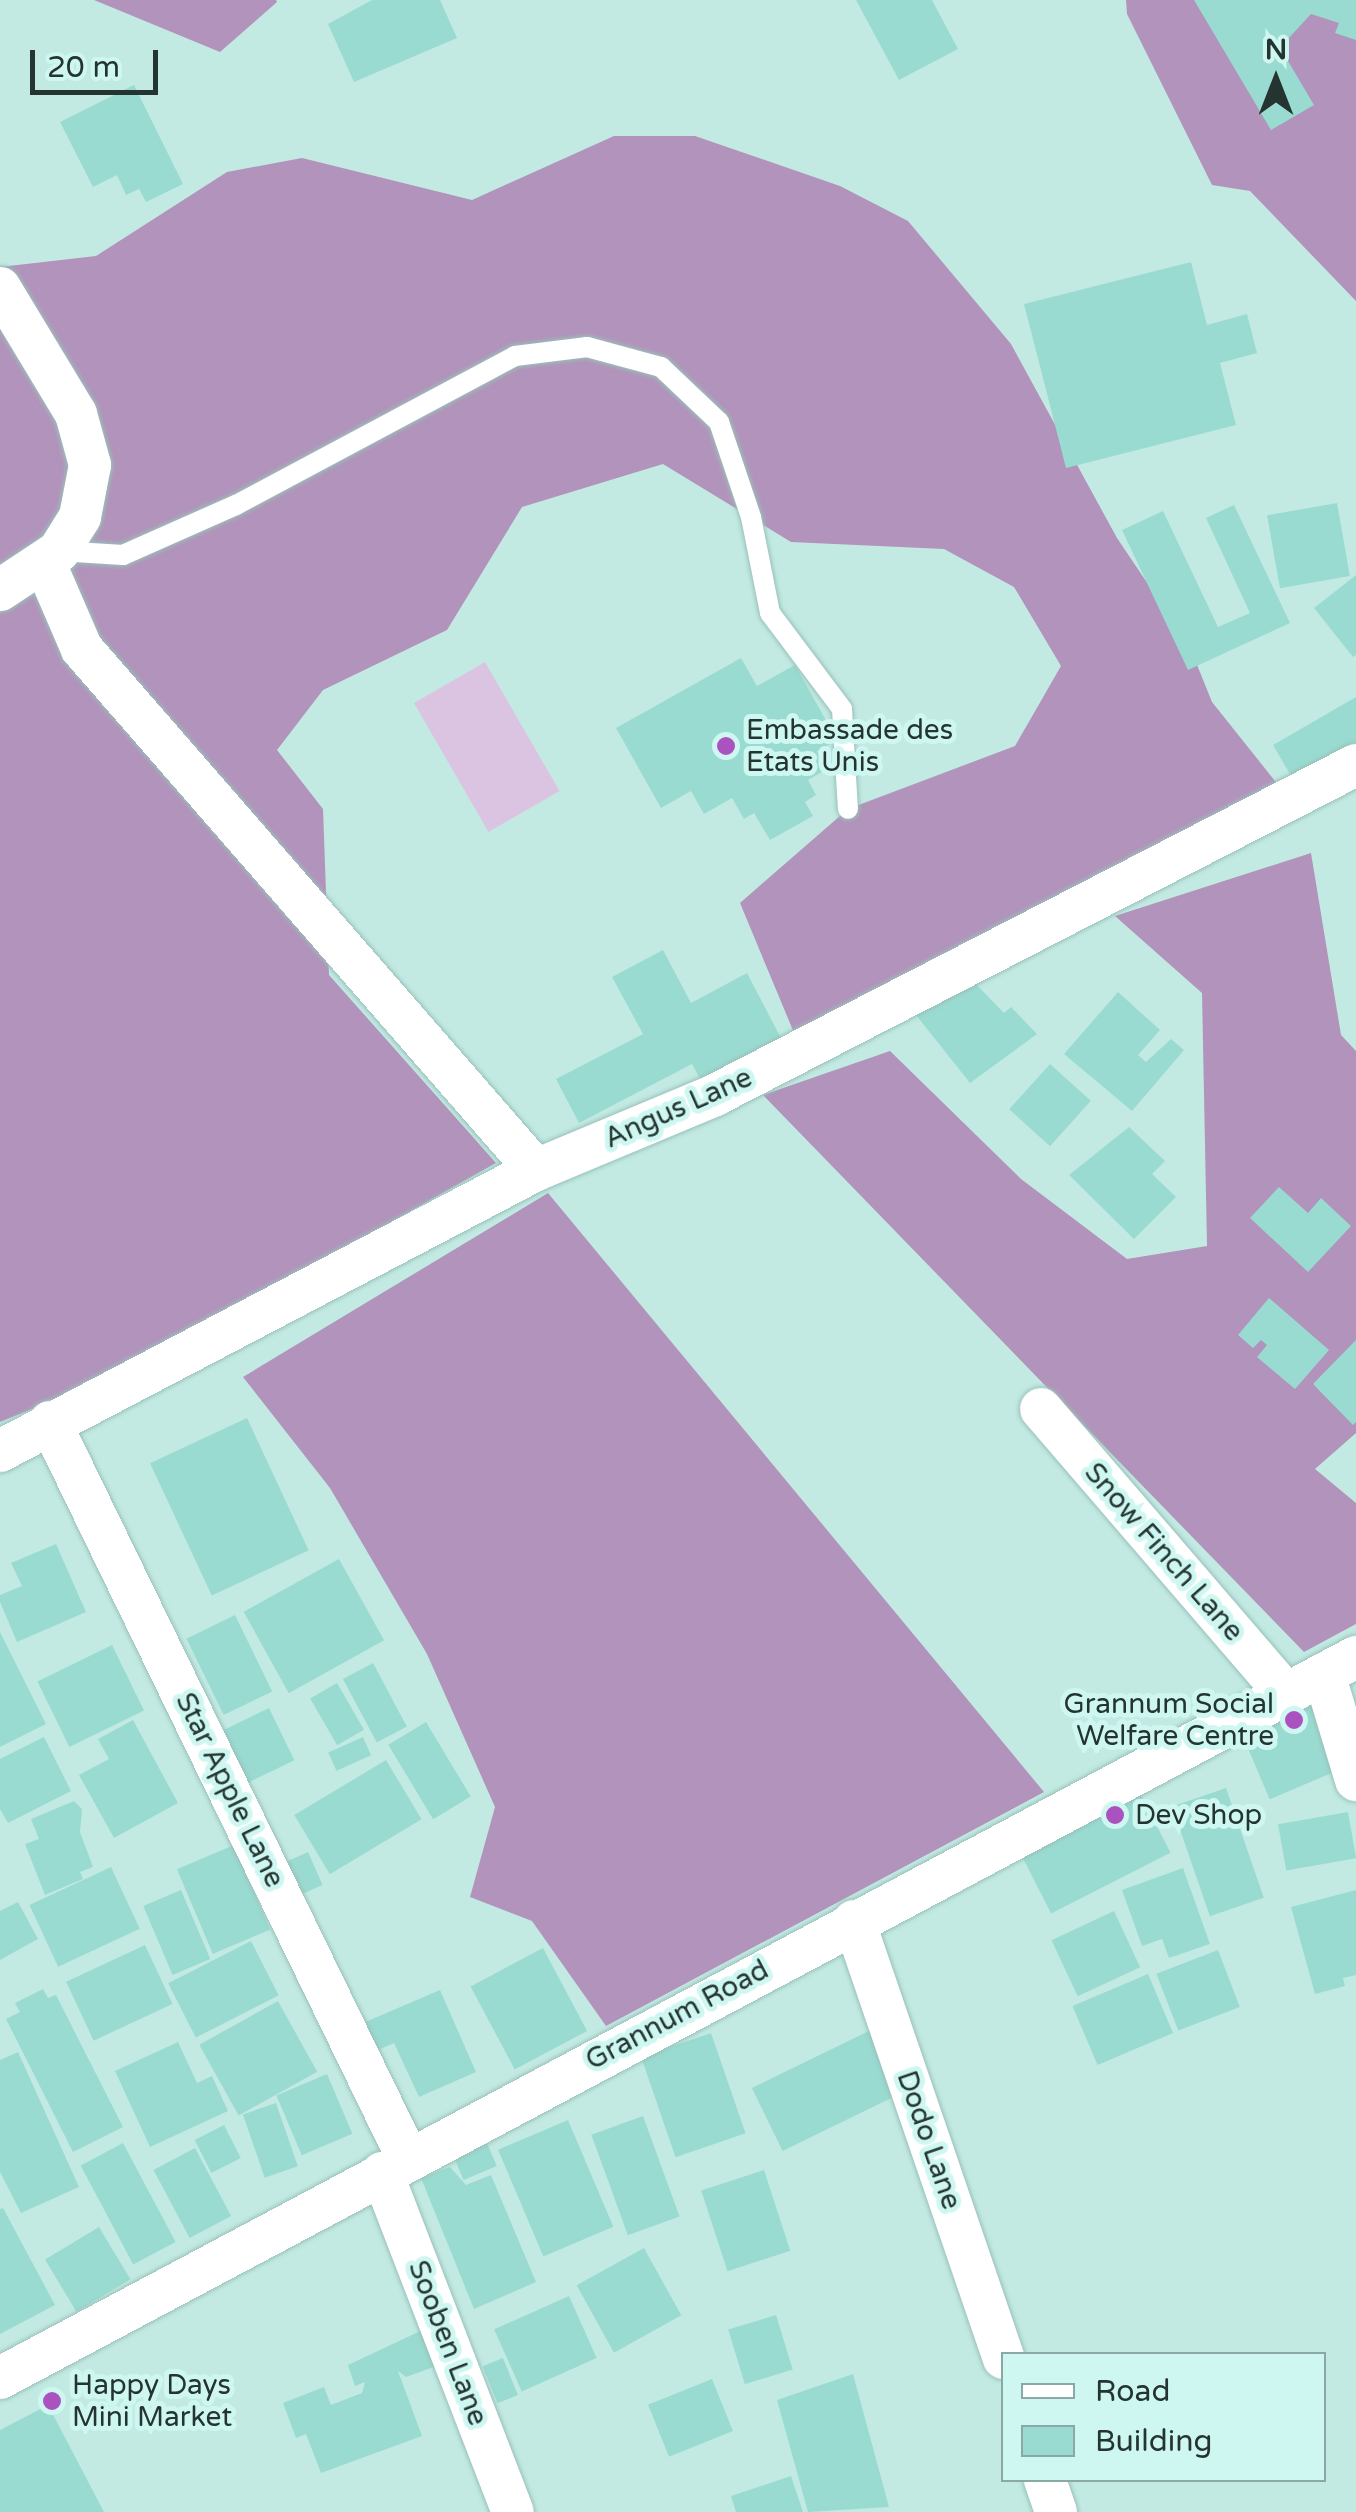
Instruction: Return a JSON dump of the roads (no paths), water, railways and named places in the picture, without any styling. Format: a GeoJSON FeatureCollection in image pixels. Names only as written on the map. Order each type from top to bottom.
{"type":"FeatureCollection","features":[{"type":"Feature","properties":{"kind":"street"},"geometry":{"type":"LineString","coordinates":[[0,288],[76,414],[90,465],[80,517],[52,558],[0,590]]}},
{"type":"Feature","properties":{"kind":"street"},"geometry":{"type":"LineString","coordinates":[[52,558],[82,649],[536,1170]]}},
{"type":"Feature","properties":{"kind":"street","name":"Angus Lane"},"geometry":{"type":"LineString","coordinates":[[0,1451],[536,1170],[715,1094],[1356,765]]}},
{"type":"Feature","properties":{"kind":"street","name":"Snow Finch Lane"},"geometry":{"type":"LineString","coordinates":[[1041,1409],[1286,1694]]}},
{"type":"Feature","properties":{"kind":"street","name":"Star Apple Lane"},"geometry":{"type":"LineString","coordinates":[[50,1422],[395,2165]]}},
{"type":"Feature","properties":{"kind":"street"},"geometry":{"type":"LineString","coordinates":[[1340,1665],[1356,1780]]}},
{"type":"Feature","properties":{"kind":"street","name":"Grannum Road"},"geometry":{"type":"LineString","coordinates":[[0,2378],[1340,1665]]}},
{"type":"Feature","properties":{"kind":"street","name":"Dodo Lane"},"geometry":{"type":"LineString","coordinates":[[854,1921],[1002,2352]]}},
{"type":"Feature","properties":{"kind":"street","name":"Sooben Lane"},"geometry":{"type":"LineString","coordinates":[[395,2165],[513,2512]]}},
{"type":"Feature","properties":{"kind":"street"},"geometry":{"type":"LineString","coordinates":[[1046,2482],[1056,2512]]}},
{"type":"Feature","properties":{"kind":"lane"},"geometry":{"type":"LineString","coordinates":[[52,558],[122,555],[236,506],[515,356],[587,347],[660,367],[719,422],[751,517],[770,613],[842,709],[848,810]]}},
{"type":"Feature","properties":{"kind":"place","name":"Embassade des Etats Unis"},"geometry":{"type":"Point","coordinates":[726,746]}},
{"type":"Feature","properties":{"kind":"place","name":"Grannum Social Welfare Centre"},"geometry":{"type":"Point","coordinates":[1294,1720]}},
{"type":"Feature","properties":{"kind":"place","name":"Dev Shop"},"geometry":{"type":"Point","coordinates":[1115,1815]}},
{"type":"Feature","properties":{"kind":"place","name":"Happy Days Mini Market"},"geometry":{"type":"Point","coordinates":[52,2401]}}]}
